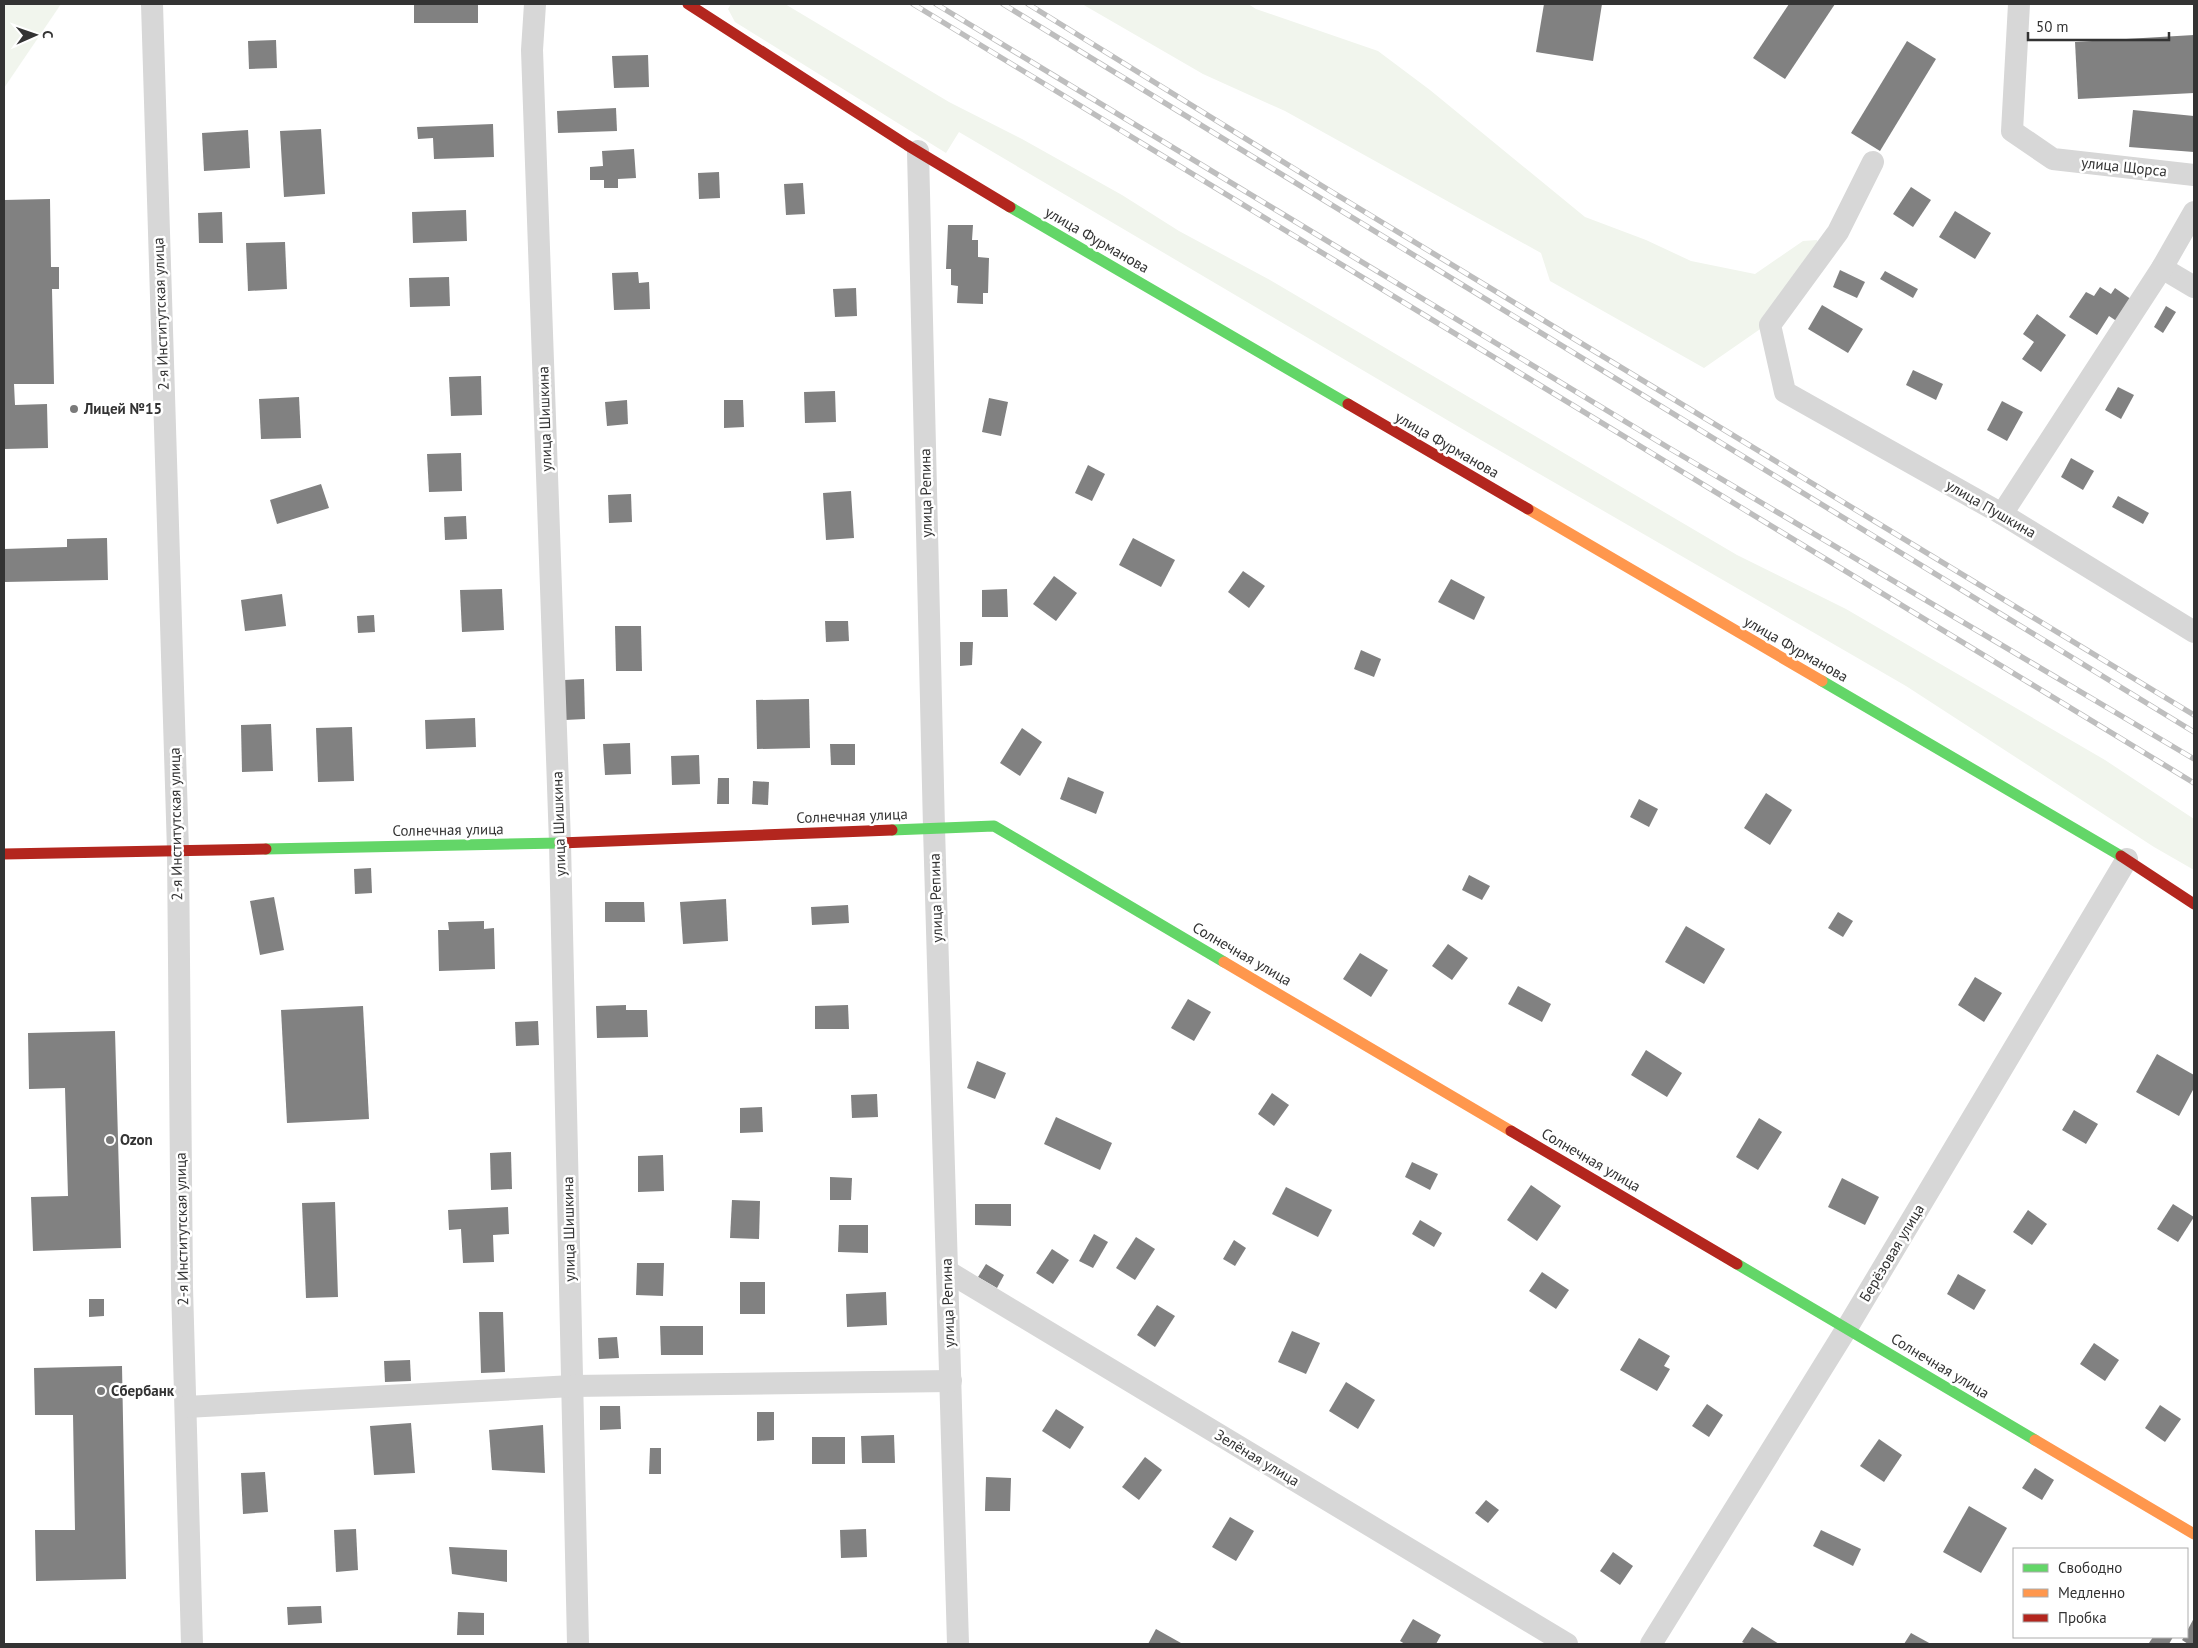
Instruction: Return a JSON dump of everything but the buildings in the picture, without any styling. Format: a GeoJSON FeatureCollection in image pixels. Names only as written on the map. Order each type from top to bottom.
{"type":"FeatureCollection","features":[{"type":"Feature","properties":{"kind":"street","name":"2-я Институтская улица"},"geometry":{"type":"LineString","coordinates":[[152,4],[168,851],[192,1644]]}},
{"type":"Feature","properties":{"kind":"street","name":"улица Шишкина"},"geometry":{"type":"LineString","coordinates":[[535,4],[532,50],[560,842],[578,1644]]}},
{"type":"Feature","properties":{"kind":"street","name":"улица Фурманова"},"geometry":{"type":"LineString","coordinates":[[688,4],[998,200],[2127,859],[2194,904]]}},
{"type":"Feature","properties":{"kind":"street","name":"улица Щорса"},"geometry":{"type":"LineString","coordinates":[[2019,4],[2012,131],[2053,159],[2194,175]]}},
{"type":"Feature","properties":{"kind":"street","name":"улица Репина"},"geometry":{"type":"LineString","coordinates":[[918,151],[934,828],[958,1644]]}},
{"type":"Feature","properties":{"kind":"street","name":"улица Пушкина"},"geometry":{"type":"LineString","coordinates":[[1873,162],[1838,232],[1770,325],[1785,392],[2002,514],[2194,632]]}},
{"type":"Feature","properties":{"kind":"street"},"geometry":{"type":"LineString","coordinates":[[2002,514],[2162,268],[2194,212]]}},
{"type":"Feature","properties":{"kind":"street"},"geometry":{"type":"LineString","coordinates":[[2162,268],[2194,287]]}},
{"type":"Feature","properties":{"kind":"street","name":"Солнечная улица"},"geometry":{"type":"LineString","coordinates":[[4,854],[560,842],[994,826],[2194,1534]]}},
{"type":"Feature","properties":{"kind":"street","name":"Берёзовая улица"},"geometry":{"type":"LineString","coordinates":[[1651,1644],[1847,1328],[2127,859]]}},
{"type":"Feature","properties":{"kind":"street","name":"Зелёная улица"},"geometry":{"type":"LineString","coordinates":[[947,1271],[1567,1644]]}},
{"type":"Feature","properties":{"kind":"street"},"geometry":{"type":"LineString","coordinates":[[186,1407],[572,1386],[951,1381]]}},
{"type":"Feature","properties":{"kind":"shaded area"},"geometry":{"type":"Polygon","coordinates":[[[4,4],[61,4],[4,88],[4,4]]]}},
{"type":"Feature","properties":{"kind":"shaded area"},"geometry":{"type":"Polygon","coordinates":[[[731,4],[785,4],[949,102],[1022,139],[1122,195],[1179,231],[1270,280],[1737,555],[1846,609],[2105,760],[2194,819],[2194,870],[2154,847],[1906,686],[1481,440],[959,132],[946,153],[735,22],[728,9],[731,4]]]}},
{"type":"Feature","properties":{"kind":"shaded area"},"geometry":{"type":"Polygon","coordinates":[[[1082,4],[1248,4],[1256,9],[1378,51],[1430,90],[1585,217],[1646,240],[1691,261],[1755,274],[1803,241],[1817,240],[1821,250],[1766,325],[1704,368],[1550,281],[1541,253],[1285,111],[1203,74],[1082,4]]]}},
{"type":"Feature","properties":{"kind":"railway"},"geometry":{"type":"LineString","coordinates":[[913,4],[2194,783]]}},
{"type":"Feature","properties":{"kind":"railway"},"geometry":{"type":"LineString","coordinates":[[936,4],[1669,448],[2194,759]]}},
{"type":"Feature","properties":{"kind":"railway"},"geometry":{"type":"LineString","coordinates":[[1003,4],[2194,732]]}},
{"type":"Feature","properties":{"kind":"railway"},"geometry":{"type":"LineString","coordinates":[[1028,4],[1332,192],[2194,715]]}},
{"type":"Feature","properties":{"kind":"traffic: fast"},"geometry":{"type":"LineString","coordinates":[[1010,207],[1348,404]]}},
{"type":"Feature","properties":{"kind":"traffic: fast"},"geometry":{"type":"LineString","coordinates":[[1822,681],[2121,856]]}},
{"type":"Feature","properties":{"kind":"traffic: fast"},"geometry":{"type":"LineString","coordinates":[[892,830],[994,826],[1224,962]]}},
{"type":"Feature","properties":{"kind":"traffic: fast"},"geometry":{"type":"LineString","coordinates":[[266,849],[560,843]]}},
{"type":"Feature","properties":{"kind":"traffic: fast"},"geometry":{"type":"LineString","coordinates":[[1737,1264],[2035,1440]]}},
{"type":"Feature","properties":{"kind":"traffic: slow"},"geometry":{"type":"LineString","coordinates":[[1528,509],[1822,681]]}},
{"type":"Feature","properties":{"kind":"traffic: slow"},"geometry":{"type":"LineString","coordinates":[[1224,962],[1511,1131]]}},
{"type":"Feature","properties":{"kind":"traffic: slow"},"geometry":{"type":"LineString","coordinates":[[2035,1440],[2194,1534]]}},
{"type":"Feature","properties":{"kind":"traffic: jam"},"geometry":{"type":"LineString","coordinates":[[688,4],[907,145],[1010,207]]}},
{"type":"Feature","properties":{"kind":"traffic: jam"},"geometry":{"type":"LineString","coordinates":[[1348,404],[1528,509]]}},
{"type":"Feature","properties":{"kind":"traffic: jam"},"geometry":{"type":"LineString","coordinates":[[560,843],[892,830]]}},
{"type":"Feature","properties":{"kind":"traffic: jam"},"geometry":{"type":"LineString","coordinates":[[4,854],[266,849]]}},
{"type":"Feature","properties":{"kind":"traffic: jam"},"geometry":{"type":"LineString","coordinates":[[2121,856],[2194,904]]}},
{"type":"Feature","properties":{"kind":"traffic: jam"},"geometry":{"type":"LineString","coordinates":[[1511,1131],[1737,1264]]}},
{"type":"Feature","properties":{"kind":"place","name":"Лицей №15"},"geometry":{"type":"Point","coordinates":[74,409]}},
{"type":"Feature","properties":{"kind":"place","name":"Ozon"},"geometry":{"type":"Point","coordinates":[110,1140]}},
{"type":"Feature","properties":{"kind":"place","name":"Сбербанк"},"geometry":{"type":"Point","coordinates":[101,1391]}}]}
